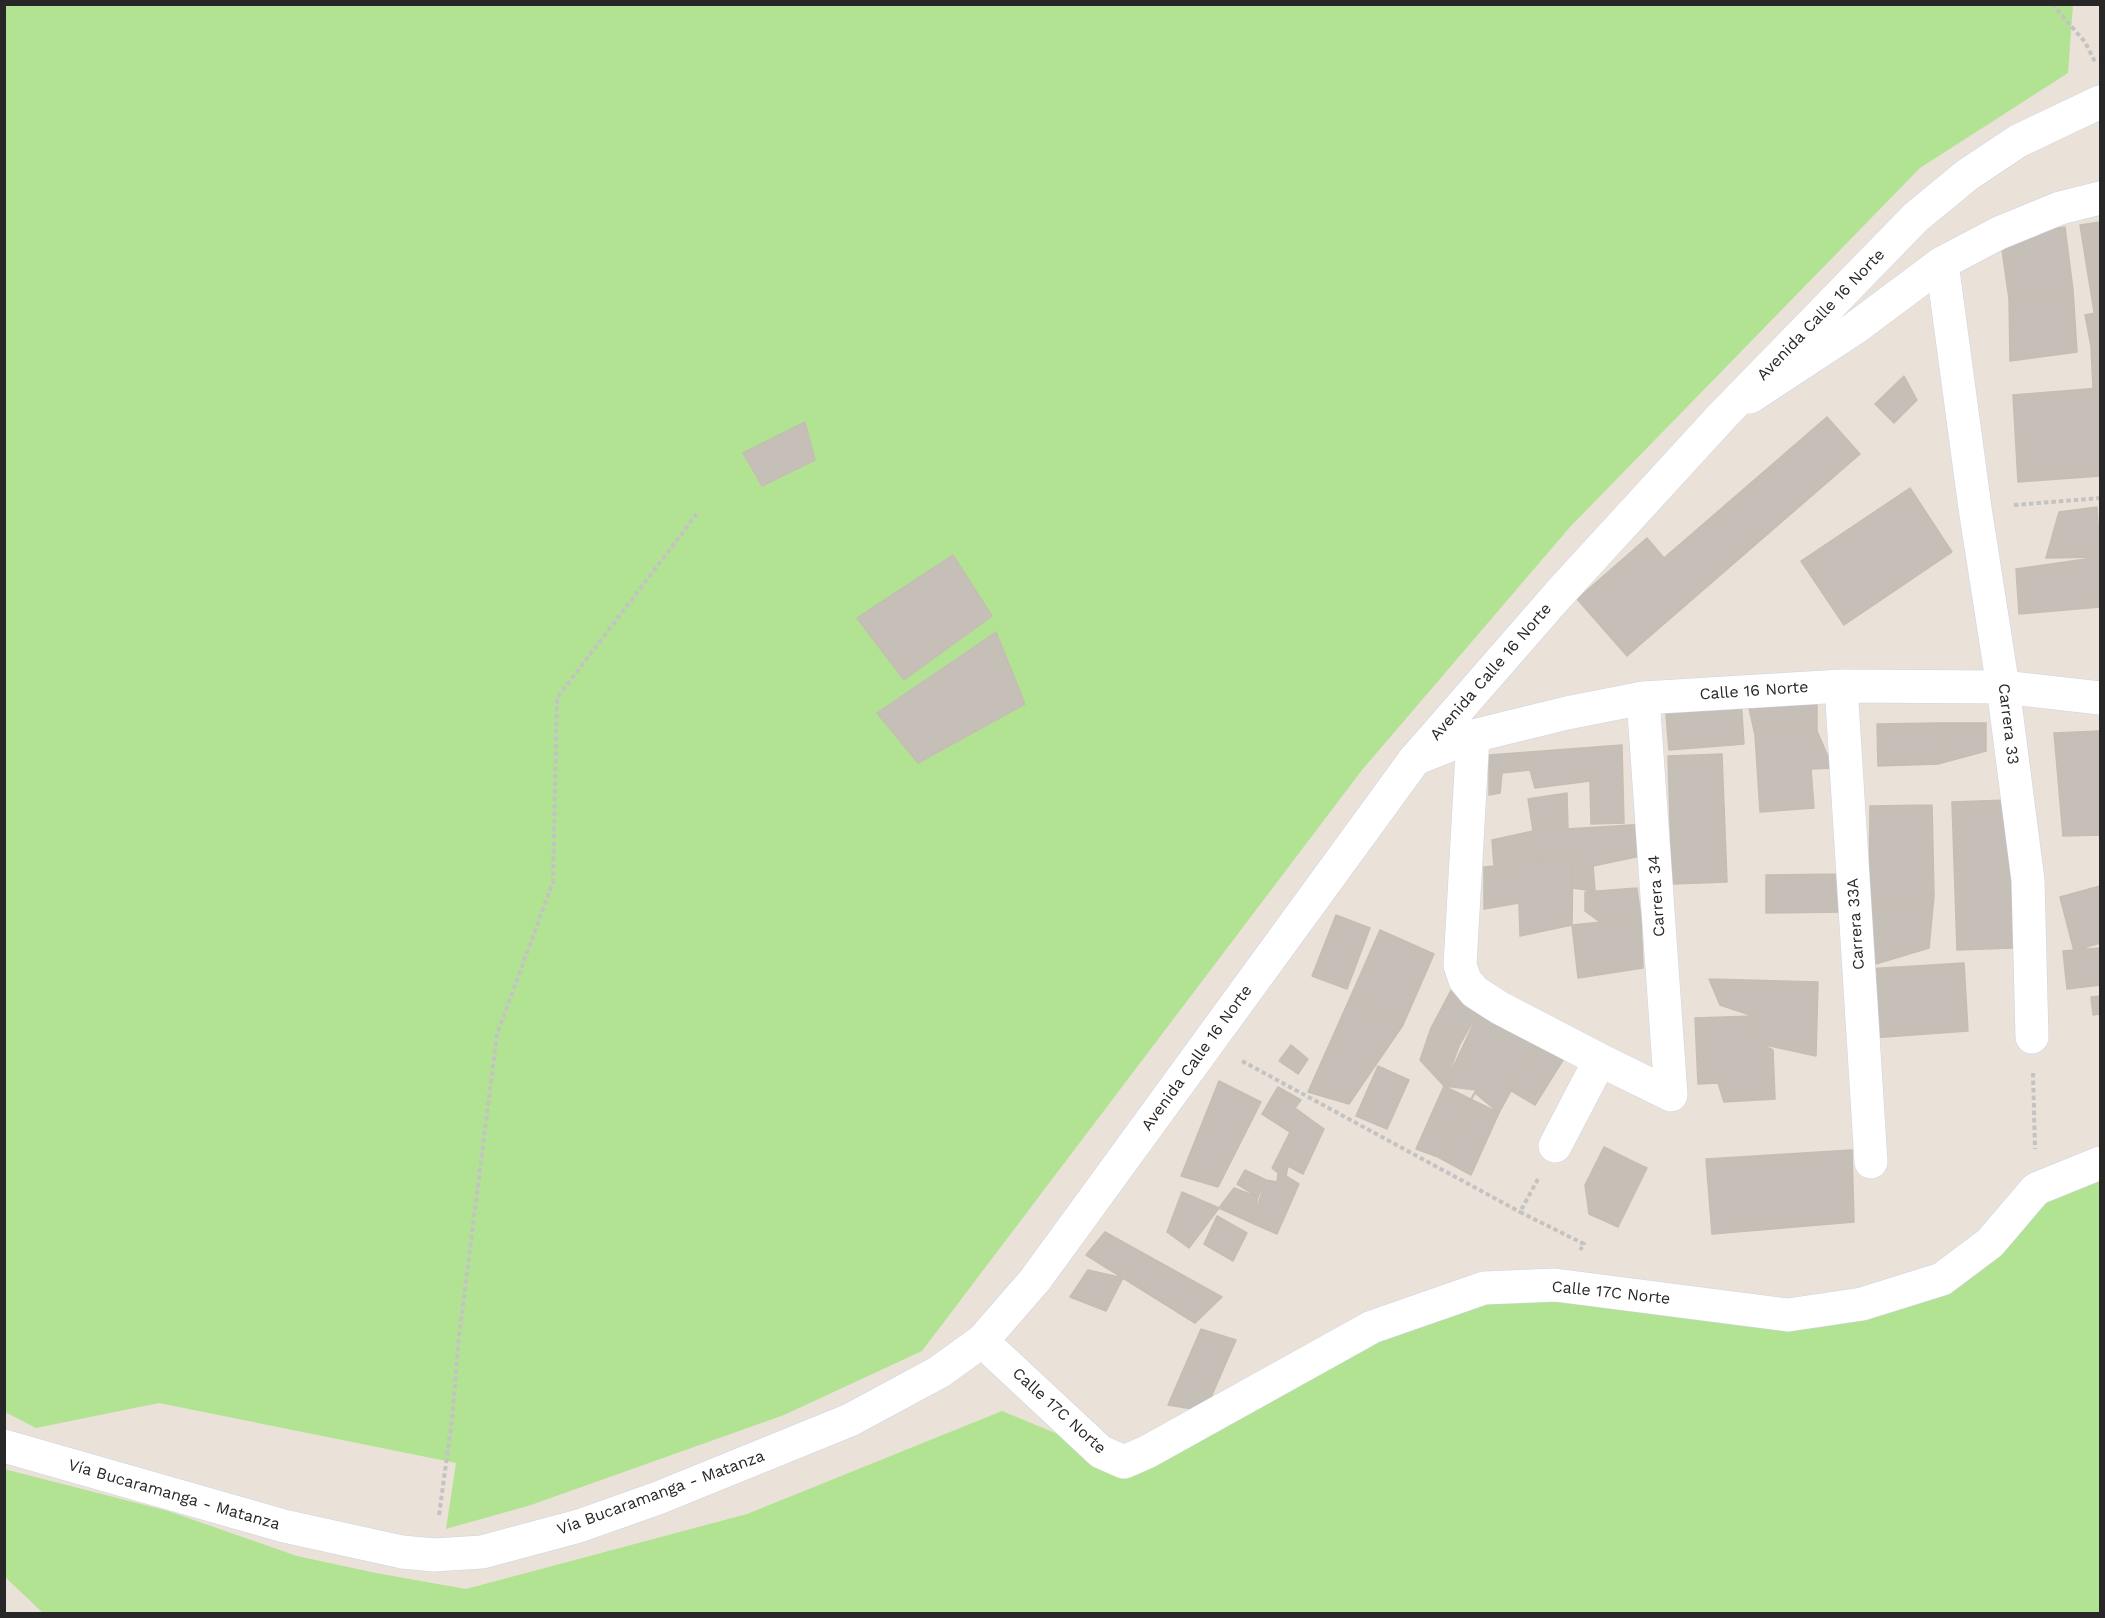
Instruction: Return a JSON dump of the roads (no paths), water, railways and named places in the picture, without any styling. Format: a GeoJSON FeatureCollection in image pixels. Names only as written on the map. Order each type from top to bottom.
{"type":"FeatureCollection","features":[{"type":"Feature","properties":{"kind":"street","name":"Avenida Calle 16 Norte"},"geometry":{"type":"LineString","coordinates":[[982,1341],[1035,1280],[1415,759],[1558,595],[1723,415],[1916,217],[1967,175],[2018,141],[2100,102]]}},
{"type":"Feature","properties":{"kind":"street"},"geometry":{"type":"LineString","coordinates":[[1723,415],[1855,328],[1942,263],[1999,233],[2060,208],[2100,198]]}},
{"type":"Feature","properties":{"kind":"street","name":"Carrera 33"},"geometry":{"type":"LineString","coordinates":[[1942,263],[1975,508],[2003,687],[2028,880],[2032,1037]]}},
{"type":"Feature","properties":{"kind":"street","name":"Calle 16 Norte"},"geometry":{"type":"LineString","coordinates":[[1415,759],[1473,736],[1643,698],[1841,686],[2003,687],[2100,698]]}},
{"type":"Feature","properties":{"kind":"street","name":"Carrera 33A"},"geometry":{"type":"LineString","coordinates":[[1841,686],[1871,1162]]}},
{"type":"Feature","properties":{"kind":"street","name":"Carrera 34"},"geometry":{"type":"LineString","coordinates":[[1600,1060],[1671,1095],[1643,698]]}},
{"type":"Feature","properties":{"kind":"street"},"geometry":{"type":"LineString","coordinates":[[1473,736],[1460,965],[1465,980],[1475,992],[1500,1008],[1600,1060],[1555,1146]]}},
{"type":"Feature","properties":{"kind":"street","name":"Calle 17C Norte"},"geometry":{"type":"LineString","coordinates":[[982,1341],[1101,1452],[1124,1462],[1372,1327],[1484,1288],[1555,1286],[1788,1315],[1863,1304],[1942,1279],[1990,1243],[2036,1189],[2100,1163]]}},
{"type":"Feature","properties":{"kind":"street","name":"Vía Bucaramanga - Matanza"},"geometry":{"type":"LineString","coordinates":[[4,1446],[284,1526],[402,1552],[434,1555],[482,1552],[579,1526],[658,1498],[850,1420],[939,1372],[982,1341]]}}]}
